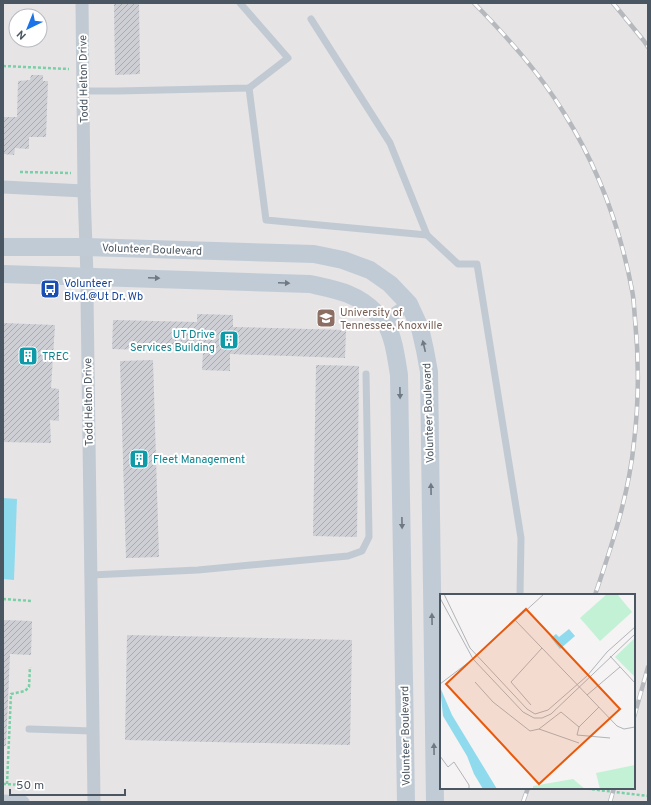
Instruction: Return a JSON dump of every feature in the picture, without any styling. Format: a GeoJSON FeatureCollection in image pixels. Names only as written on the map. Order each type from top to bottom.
{"type":"FeatureCollection","features":[{"type":"Feature","properties":{"kind":"street","name":"Todd Helton Drive"},"geometry":{"type":"LineString","coordinates":[[82,3],[94,802]]}},
{"type":"Feature","properties":{"kind":"street"},"geometry":{"type":"LineString","coordinates":[[3,187],[84,190]]}},
{"type":"Feature","properties":{"kind":"street","name":"Volunteer Boulevard"},"geometry":{"type":"LineString","coordinates":[[3,247],[86,246],[314,254],[343,260],[370,270],[390,284],[409,304],[420,328],[429,372],[435,802]]}},
{"type":"Feature","properties":{"kind":"street","name":"Volunteer Boulevard"},"geometry":{"type":"LineString","coordinates":[[3,274],[310,284],[335,289],[356,297],[370,307],[384,321],[391,338],[399,375],[406,802]]}},
{"type":"Feature","properties":{"kind":"street"},"geometry":{"type":"LineString","coordinates":[[384,321],[409,304]]}},
{"type":"Feature","properties":{"kind":"street"},"geometry":{"type":"LineString","coordinates":[[3,801],[23,802]]}},
{"type":"Feature","properties":{"kind":"lane"},"geometry":{"type":"LineString","coordinates":[[83,91],[250,88],[288,58],[240,3]]}},
{"type":"Feature","properties":{"kind":"lane"},"geometry":{"type":"LineString","coordinates":[[311,19],[390,143],[427,236],[458,264],[477,264],[521,538],[520,594]]}},
{"type":"Feature","properties":{"kind":"lane"},"geometry":{"type":"LineString","coordinates":[[250,88],[266,220],[427,236]]}},
{"type":"Feature","properties":{"kind":"lane"},"geometry":{"type":"LineString","coordinates":[[91,575],[198,570],[348,556],[362,551],[369,537],[366,374]]}},
{"type":"Feature","properties":{"kind":"lane"},"geometry":{"type":"LineString","coordinates":[[29,729],[93,731]]}},
{"type":"Feature","properties":{"kind":"path"},"geometry":{"type":"LineString","coordinates":[[3,66],[72,69]]}},
{"type":"Feature","properties":{"kind":"path"},"geometry":{"type":"LineString","coordinates":[[16,172],[73,173]]}},
{"type":"Feature","properties":{"kind":"path"},"geometry":{"type":"LineString","coordinates":[[3,599],[32,601]]}},
{"type":"Feature","properties":{"kind":"path"},"geometry":{"type":"LineString","coordinates":[[7,784],[11,694],[24,691],[28,687],[30,667]]}},
{"type":"Feature","properties":{"kind":"path"},"geometry":{"type":"LineString","coordinates":[[3,784],[28,784]]}},
{"type":"Feature","properties":{"kind":"path"},"geometry":{"type":"LineString","coordinates":[[590,789],[648,796]]}},
{"type":"Feature","properties":{"kind":"shaded area","name":"University of Tennessee, Knoxville"},"geometry":{"type":"Polygon","coordinates":[[[3,3],[648,3],[648,802],[3,802],[3,3]]]}},
{"type":"Feature","properties":{"kind":"water"},"geometry":{"type":"Polygon","coordinates":[[[3,498],[17,499],[14,580],[3,579],[3,498]]]}},
{"type":"Feature","properties":{"kind":"building"},"geometry":{"type":"Polygon","coordinates":[[[114,3],[139,3],[140,74],[115,75],[114,3]]]}},
{"type":"Feature","properties":{"kind":"building"},"geometry":{"type":"Polygon","coordinates":[[[31,75],[43,75],[43,81],[48,81],[46,137],[29,137],[29,149],[15,148],[14,155],[3,154],[3,117],[17,117],[18,81],[30,80],[31,75]]]}},
{"type":"Feature","properties":{"kind":"building","name":"UT Drive Services Building"},"geometry":{"type":"Polygon","coordinates":[[[197,314],[233,315],[233,327],[346,330],[345,358],[230,354],[230,371],[202,370],[203,352],[112,349],[113,320],[197,322],[197,314]]]}},
{"type":"Feature","properties":{"kind":"building","name":"TREC"},"geometry":{"type":"Polygon","coordinates":[[[3,323],[55,325],[51,388],[59,389],[59,421],[50,420],[51,443],[3,442],[3,323]]]}},
{"type":"Feature","properties":{"kind":"building","name":"Fleet Management"},"geometry":{"type":"Polygon","coordinates":[[[153,360],[159,557],[126,558],[120,361],[153,360]]]}},
{"type":"Feature","properties":{"kind":"building"},"geometry":{"type":"Polygon","coordinates":[[[316,365],[359,366],[357,537],[313,536],[316,365]]]}},
{"type":"Feature","properties":{"kind":"building"},"geometry":{"type":"Polygon","coordinates":[[[3,620],[32,621],[31,655],[10,654],[6,746],[3,746],[3,620]]]}},
{"type":"Feature","properties":{"kind":"building"},"geometry":{"type":"Polygon","coordinates":[[[127,635],[352,640],[350,745],[125,740],[127,635]]]}},
{"type":"Feature","properties":{"kind":"railway"},"geometry":{"type":"LineString","coordinates":[[474,3],[510,42],[544,83],[576,134],[606,198],[621,243],[632,290],[638,365],[638,396],[632,461],[624,500],[595,594]]}},
{"type":"Feature","properties":{"kind":"railway"},"geometry":{"type":"LineString","coordinates":[[613,3],[648,47]]}},
{"type":"Feature","properties":{"kind":"railway"},"geometry":{"type":"LineString","coordinates":[[635,713],[648,667]]}},
{"type":"Feature","properties":{"kind":"railway"},"geometry":{"type":"LineString","coordinates":[[523,802],[528,789]]}},
{"type":"Feature","properties":{"kind":"railway"},"geometry":{"type":"LineString","coordinates":[[610,802],[614,789]]}},
{"type":"Feature","properties":{"kind":"place","name":"Volunteer Blvd.@Ut Dr. Wb"},"geometry":{"type":"Point","coordinates":[50,289]}},
{"type":"Feature","properties":{"kind":"place","name":"University of Tennessee, Knoxville"},"geometry":{"type":"Point","coordinates":[326,318]}},
{"type":"Feature","properties":{"kind":"place","name":"UT Drive Services Building"},"geometry":{"type":"Point","coordinates":[229,340]}},
{"type":"Feature","properties":{"kind":"place","name":"TREC"},"geometry":{"type":"Point","coordinates":[28,356]}},
{"type":"Feature","properties":{"kind":"place","name":"Fleet Management"},"geometry":{"type":"Point","coordinates":[139,459]}}]}
